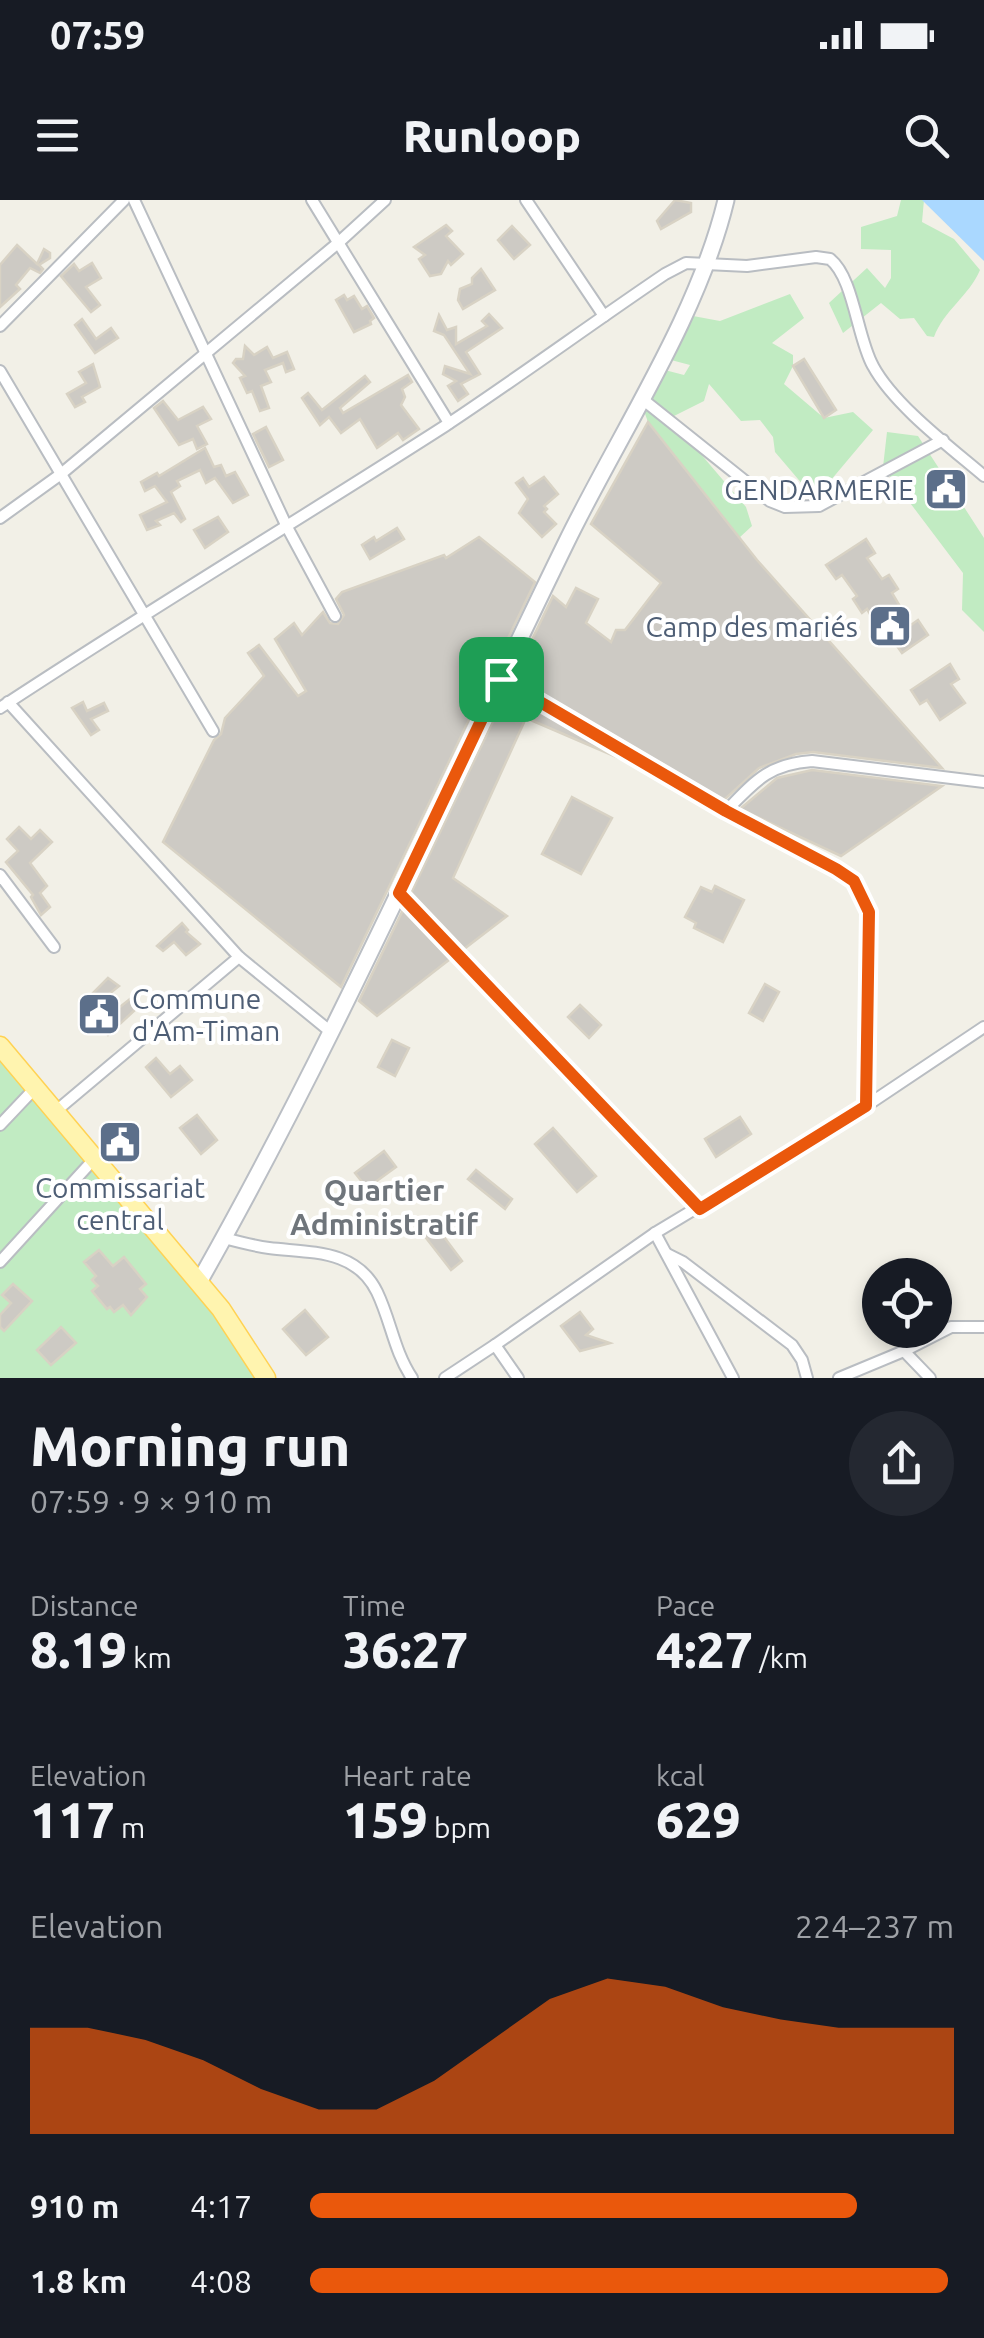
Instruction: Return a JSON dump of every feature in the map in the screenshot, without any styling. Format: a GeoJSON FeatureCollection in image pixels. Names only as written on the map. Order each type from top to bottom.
{"type":"FeatureCollection","features":[{"type":"Feature","properties":{"kind":"main road"},"geometry":{"type":"LineString","coordinates":[[199,1282],[280,1136],[566,543],[641,398],[705,262],[723,203]]}},
{"type":"Feature","properties":{"kind":"main road"},"geometry":{"type":"LineString","coordinates":[[2,1051],[221,1309],[266,1378]]}},
{"type":"Feature","properties":{"kind":"street"},"geometry":{"type":"LineString","coordinates":[[0,326],[124,200]]}},
{"type":"Feature","properties":{"kind":"street"},"geometry":{"type":"LineString","coordinates":[[134,200],[287,527],[335,616]]}},
{"type":"Feature","properties":{"kind":"street"},"geometry":{"type":"LineString","coordinates":[[312,200],[449,423]]}},
{"type":"Feature","properties":{"kind":"street"},"geometry":{"type":"LineString","coordinates":[[0,518],[61,474],[386,200]]}},
{"type":"Feature","properties":{"kind":"street"},"geometry":{"type":"LineString","coordinates":[[526,200],[604,316]]}},
{"type":"Feature","properties":{"kind":"street"},"geometry":{"type":"LineString","coordinates":[[331,1032],[239,957],[4,705],[449,423],[686,262],[747,266],[816,257],[830,259],[844,278],[872,365],[897,396],[984,476]]}},
{"type":"Feature","properties":{"kind":"street"},"geometry":{"type":"LineString","coordinates":[[0,371],[213,731]]}},
{"type":"Feature","properties":{"kind":"street"},"geometry":{"type":"LineString","coordinates":[[641,398],[770,501],[785,507],[818,506],[943,440]]}},
{"type":"Feature","properties":{"kind":"street"},"geometry":{"type":"LineString","coordinates":[[501,679],[854,881],[869,912],[866,1106]]}},
{"type":"Feature","properties":{"kind":"street"},"geometry":{"type":"LineString","coordinates":[[726,811],[754,781],[789,762],[812,760],[984,782]]}},
{"type":"Feature","properties":{"kind":"street"},"geometry":{"type":"LineString","coordinates":[[0,875],[54,948]]}},
{"type":"Feature","properties":{"kind":"street"},"geometry":{"type":"LineString","coordinates":[[399,893],[700,1209]]}},
{"type":"Feature","properties":{"kind":"street"},"geometry":{"type":"LineString","coordinates":[[56,1111],[239,957]]}},
{"type":"Feature","properties":{"kind":"street"},"geometry":{"type":"LineString","coordinates":[[445,1378],[655,1233],[866,1106],[984,1027]]}},
{"type":"Feature","properties":{"kind":"street"},"geometry":{"type":"LineString","coordinates":[[0,1125],[36,1087]]}},
{"type":"Feature","properties":{"kind":"street"},"geometry":{"type":"LineString","coordinates":[[0,1262],[96,1158]]}},
{"type":"Feature","properties":{"kind":"street"},"geometry":{"type":"LineString","coordinates":[[655,1233],[733,1378]]}},
{"type":"Feature","properties":{"kind":"street"},"geometry":{"type":"LineString","coordinates":[[224,1238],[266,1248],[326,1253],[348,1260],[366,1273],[378,1294],[398,1356],[412,1378]]}},
{"type":"Feature","properties":{"kind":"street"},"geometry":{"type":"LineString","coordinates":[[667,1254],[792,1345],[802,1360],[806,1378]]}},
{"type":"Feature","properties":{"kind":"street"},"geometry":{"type":"LineString","coordinates":[[838,1378],[951,1327],[984,1326]]}},
{"type":"Feature","properties":{"kind":"street"},"geometry":{"type":"LineString","coordinates":[[495,1345],[518,1378]]}},
{"type":"Feature","properties":{"kind":"street"},"geometry":{"type":"LineString","coordinates":[[904,1351],[930,1378]]}},
{"type":"Feature","properties":{"kind":"green space"},"geometry":{"type":"Polygon","coordinates":[[[901,200],[924,200],[922,222],[954,239],[980,270],[934,337],[927,336],[914,318],[900,319],[881,303],[843,333],[829,303],[867,268],[885,288],[891,278],[891,250],[861,249],[861,227],[897,216],[901,200]]]}},
{"type":"Feature","properties":{"kind":"green space"},"geometry":{"type":"Polygon","coordinates":[[[790,294],[804,318],[772,343],[793,355],[793,366],[784,384],[824,418],[853,412],[873,430],[815,499],[775,452],[773,437],[760,420],[741,421],[709,384],[704,401],[670,418],[746,507],[752,526],[739,538],[648,422],[639,397],[657,368],[684,375],[690,365],[671,360],[668,329],[693,316],[720,321],[790,294]]]}},
{"type":"Feature","properties":{"kind":"green space"},"geometry":{"type":"Polygon","coordinates":[[[887,432],[918,436],[984,538],[984,632],[962,610],[963,573],[883,467],[887,432]]]}},
{"type":"Feature","properties":{"kind":"green space"},"geometry":{"type":"Polygon","coordinates":[[[0,1046],[199,1282],[263,1378],[0,1378],[0,1046]]]}},
{"type":"Feature","properties":{"kind":"water"},"geometry":{"type":"Polygon","coordinates":[[[922,200],[984,200],[984,261],[922,200]]]}},
{"type":"Feature","properties":{"kind":"building"},"geometry":{"type":"Polygon","coordinates":[[[675,200],[691,203],[691,212],[661,229],[657,221],[675,200]]]}},
{"type":"Feature","properties":{"kind":"building"},"geometry":{"type":"Polygon","coordinates":[[[446,225],[452,231],[446,236],[463,254],[451,265],[448,261],[441,274],[430,276],[419,259],[425,255],[414,247],[446,225]]]}},
{"type":"Feature","properties":{"kind":"building"},"geometry":{"type":"Polygon","coordinates":[[[512,226],[530,245],[514,259],[498,240],[512,226]]]}},
{"type":"Feature","properties":{"kind":"building"},"geometry":{"type":"Polygon","coordinates":[[[17,245],[37,264],[44,249],[50,258],[39,265],[43,269],[40,273],[30,268],[16,285],[20,289],[0,307],[0,265],[17,245]]]}},
{"type":"Feature","properties":{"kind":"building"},"geometry":{"type":"Polygon","coordinates":[[[92,263],[101,278],[86,287],[100,305],[91,312],[61,276],[74,264],[79,271],[92,263]]]}},
{"type":"Feature","properties":{"kind":"building"},"geometry":{"type":"Polygon","coordinates":[[[481,269],[495,290],[463,309],[458,300],[460,289],[472,284],[472,278],[481,269]]]}},
{"type":"Feature","properties":{"kind":"building"},"geometry":{"type":"Polygon","coordinates":[[[344,295],[347,300],[354,296],[362,309],[367,306],[374,318],[371,324],[354,332],[336,300],[344,295]]]}},
{"type":"Feature","properties":{"kind":"building"},"geometry":{"type":"Polygon","coordinates":[[[489,314],[502,328],[466,352],[480,374],[461,384],[468,394],[458,401],[448,386],[456,381],[443,374],[445,366],[470,374],[444,335],[434,331],[439,315],[447,330],[456,327],[456,344],[487,326],[482,321],[489,314]]]}},
{"type":"Feature","properties":{"kind":"building"},"geometry":{"type":"Polygon","coordinates":[[[82,319],[96,339],[111,328],[118,338],[95,353],[75,325],[82,319]]]}},
{"type":"Feature","properties":{"kind":"building"},"geometry":{"type":"Polygon","coordinates":[[[245,346],[254,355],[267,347],[273,358],[287,352],[294,369],[286,372],[283,363],[265,370],[271,382],[261,386],[269,408],[260,411],[252,391],[247,393],[240,378],[245,376],[233,363],[243,359],[245,346]]]}},
{"type":"Feature","properties":{"kind":"building"},"geometry":{"type":"Polygon","coordinates":[[[804,359],[836,410],[824,418],[793,366],[804,359]]]}},
{"type":"Feature","properties":{"kind":"building"},"geometry":{"type":"Polygon","coordinates":[[[93,364],[100,387],[82,397],[85,402],[75,407],[67,394],[86,383],[79,372],[93,364]]]}},
{"type":"Feature","properties":{"kind":"building"},"geometry":{"type":"Polygon","coordinates":[[[408,375],[412,382],[402,389],[405,397],[401,405],[419,429],[403,440],[398,433],[377,448],[360,419],[341,433],[329,417],[320,425],[302,398],[308,393],[322,410],[365,376],[370,382],[340,408],[343,413],[408,375]]]}},
{"type":"Feature","properties":{"kind":"building"},"geometry":{"type":"Polygon","coordinates":[[[163,401],[178,420],[203,407],[211,419],[197,426],[207,444],[197,449],[193,439],[179,445],[154,408],[163,401]]]}},
{"type":"Feature","properties":{"kind":"building"},"geometry":{"type":"Polygon","coordinates":[[[648,422],[757,560],[942,768],[813,752],[796,754],[759,768],[724,800],[514,677],[553,596],[566,607],[576,588],[598,599],[586,623],[611,642],[616,630],[625,630],[661,583],[591,524],[648,422]]]}},
{"type":"Feature","properties":{"kind":"building"},"geometry":{"type":"Polygon","coordinates":[[[266,427],[283,460],[269,467],[253,434],[266,427]]]}},
{"type":"Feature","properties":{"kind":"building"},"geometry":{"type":"Polygon","coordinates":[[[205,448],[214,467],[221,465],[226,476],[235,472],[248,495],[233,503],[215,478],[206,483],[200,470],[177,481],[180,486],[171,492],[185,519],[181,522],[174,513],[147,530],[140,515],[167,502],[155,486],[145,491],[141,482],[157,473],[159,476],[205,448]]]}},
{"type":"Feature","properties":{"kind":"building"},"geometry":{"type":"Polygon","coordinates":[[[544,477],[558,494],[544,506],[544,512],[556,524],[542,537],[519,513],[528,499],[516,483],[523,478],[529,487],[544,477]]]}},
{"type":"Feature","properties":{"kind":"building"},"geometry":{"type":"Polygon","coordinates":[[[218,517],[228,532],[205,548],[194,530],[218,517]]]}},
{"type":"Feature","properties":{"kind":"building"},"geometry":{"type":"Polygon","coordinates":[[[397,528],[404,539],[370,559],[362,545],[397,528]]]}},
{"type":"Feature","properties":{"kind":"building"},"geometry":{"type":"Polygon","coordinates":[[[479,537],[535,582],[341,987],[163,842],[214,740],[221,734],[225,718],[264,676],[248,653],[259,645],[298,696],[306,691],[275,639],[294,623],[302,635],[323,612],[330,623],[338,624],[344,615],[336,599],[342,592],[444,555],[446,558],[479,537]]]}},
{"type":"Feature","properties":{"kind":"building"},"geometry":{"type":"Polygon","coordinates":[[[866,539],[875,553],[867,558],[882,579],[889,575],[898,589],[892,593],[911,625],[918,620],[928,635],[902,653],[883,626],[878,629],[867,609],[862,613],[853,599],[857,596],[842,575],[836,579],[826,565],[866,539]]]}},
{"type":"Feature","properties":{"kind":"building"},"geometry":{"type":"Polygon","coordinates":[[[950,664],[959,679],[951,684],[965,703],[940,720],[927,700],[920,704],[911,690],[950,664]]]}},
{"type":"Feature","properties":{"kind":"building"},"geometry":{"type":"Polygon","coordinates":[[[507,692],[619,758],[526,718],[453,878],[507,916],[464,949],[411,893],[507,692]]]}},
{"type":"Feature","properties":{"kind":"building"},"geometry":{"type":"Polygon","coordinates":[[[83,702],[87,711],[104,703],[108,711],[91,719],[99,730],[91,735],[72,708],[83,702]]]}},
{"type":"Feature","properties":{"kind":"building"},"geometry":{"type":"Polygon","coordinates":[[[812,770],[942,786],[841,856],[740,809],[777,778],[812,770]]]}},
{"type":"Feature","properties":{"kind":"building"},"geometry":{"type":"Polygon","coordinates":[[[572,797],[612,818],[581,874],[542,854],[572,797]]]}},
{"type":"Feature","properties":{"kind":"building"},"geometry":{"type":"Polygon","coordinates":[[[19,827],[31,839],[40,830],[52,842],[30,863],[47,886],[40,893],[50,907],[41,915],[33,895],[6,862],[18,851],[7,839],[19,827]]]}},
{"type":"Feature","properties":{"kind":"building"},"geometry":{"type":"Polygon","coordinates":[[[715,886],[744,900],[723,942],[694,928],[696,923],[685,917],[701,887],[712,892],[715,886]]]}},
{"type":"Feature","properties":{"kind":"building"},"geometry":{"type":"Polygon","coordinates":[[[403,910],[450,959],[377,1016],[359,1001],[403,910]]]}},
{"type":"Feature","properties":{"kind":"building"},"geometry":{"type":"Polygon","coordinates":[[[182,923],[200,944],[186,955],[174,942],[163,951],[157,946],[182,923]]]}},
{"type":"Feature","properties":{"kind":"building"},"geometry":{"type":"Polygon","coordinates":[[[108,978],[119,986],[99,1002],[111,1014],[130,999],[137,1008],[108,1035],[82,1004],[108,978]]]}},
{"type":"Feature","properties":{"kind":"building"},"geometry":{"type":"Polygon","coordinates":[[[765,984],[779,992],[763,1021],[749,1013],[765,984]]]}},
{"type":"Feature","properties":{"kind":"building"},"geometry":{"type":"Polygon","coordinates":[[[580,1005],[601,1025],[589,1038],[568,1017],[580,1005]]]}},
{"type":"Feature","properties":{"kind":"building"},"geometry":{"type":"Polygon","coordinates":[[[392,1040],[409,1048],[395,1076],[378,1067],[392,1040]]]}},
{"type":"Feature","properties":{"kind":"building"},"geometry":{"type":"Polygon","coordinates":[[[156,1058],[170,1074],[180,1066],[192,1080],[171,1097],[146,1067],[156,1058]]]}},
{"type":"Feature","properties":{"kind":"building"},"geometry":{"type":"Polygon","coordinates":[[[197,1115],[217,1140],[201,1154],[180,1128],[197,1115]]]}},
{"type":"Feature","properties":{"kind":"building"},"geometry":{"type":"Polygon","coordinates":[[[740,1117],[751,1134],[716,1157],[705,1139],[740,1117]]]}},
{"type":"Feature","properties":{"kind":"building"},"geometry":{"type":"Polygon","coordinates":[[[553,1128],[596,1176],[577,1192],[535,1144],[553,1128]]]}},
{"type":"Feature","properties":{"kind":"building"},"geometry":{"type":"Polygon","coordinates":[[[384,1151],[396,1167],[367,1188],[355,1173],[384,1151]]]}},
{"type":"Feature","properties":{"kind":"building"},"geometry":{"type":"Polygon","coordinates":[[[476,1170],[512,1199],[505,1209],[468,1179],[476,1170]]]}},
{"type":"Feature","properties":{"kind":"building"},"geometry":{"type":"Polygon","coordinates":[[[435,1225],[462,1261],[451,1270],[423,1234],[435,1225]]]}},
{"type":"Feature","properties":{"kind":"building"},"geometry":{"type":"Polygon","coordinates":[[[99,1250],[113,1266],[124,1257],[146,1284],[140,1289],[147,1297],[131,1315],[123,1305],[114,1312],[110,1307],[107,1309],[92,1291],[98,1286],[92,1280],[96,1276],[84,1262],[99,1250]]]}},
{"type":"Feature","properties":{"kind":"building"},"geometry":{"type":"Polygon","coordinates":[[[13,1284],[32,1301],[4,1331],[0,1315],[11,1303],[2,1295],[13,1284]]]}},
{"type":"Feature","properties":{"kind":"building"},"geometry":{"type":"Polygon","coordinates":[[[305,1310],[328,1337],[306,1355],[283,1329],[305,1310]]]}},
{"type":"Feature","properties":{"kind":"building"},"geometry":{"type":"Polygon","coordinates":[[[580,1312],[593,1329],[586,1335],[610,1343],[580,1351],[561,1326],[580,1312]]]}},
{"type":"Feature","properties":{"kind":"building"},"geometry":{"type":"Polygon","coordinates":[[[61,1327],[76,1343],[51,1365],[37,1350],[61,1327]]]}},
{"type":"Feature","properties":{"kind":"place","name":"GENDARMERIE"},"geometry":{"type":"Point","coordinates":[946,489]}},
{"type":"Feature","properties":{"kind":"place","name":"Camp des mariés"},"geometry":{"type":"Point","coordinates":[890,626]}},
{"type":"Feature","properties":{"kind":"place","name":"Commune d'Am-Timan"},"geometry":{"type":"Point","coordinates":[99,1014]}},
{"type":"Feature","properties":{"kind":"place","name":"Commissariat central"},"geometry":{"type":"Point","coordinates":[120,1142]}},
{"type":"Feature","properties":{"kind":"district","name":"Quartier Administratif"},"geometry":{"type":"Point","coordinates":[384,1207]}},
{"type":"Feature","properties":{"kind":"route"},"geometry":{"type":"LineString","coordinates":[[501,679],[726,811],[836,869],[854,881],[863,895],[869,912],[866,1106],[700,1209],[399,893],[501,679]]}}]}
